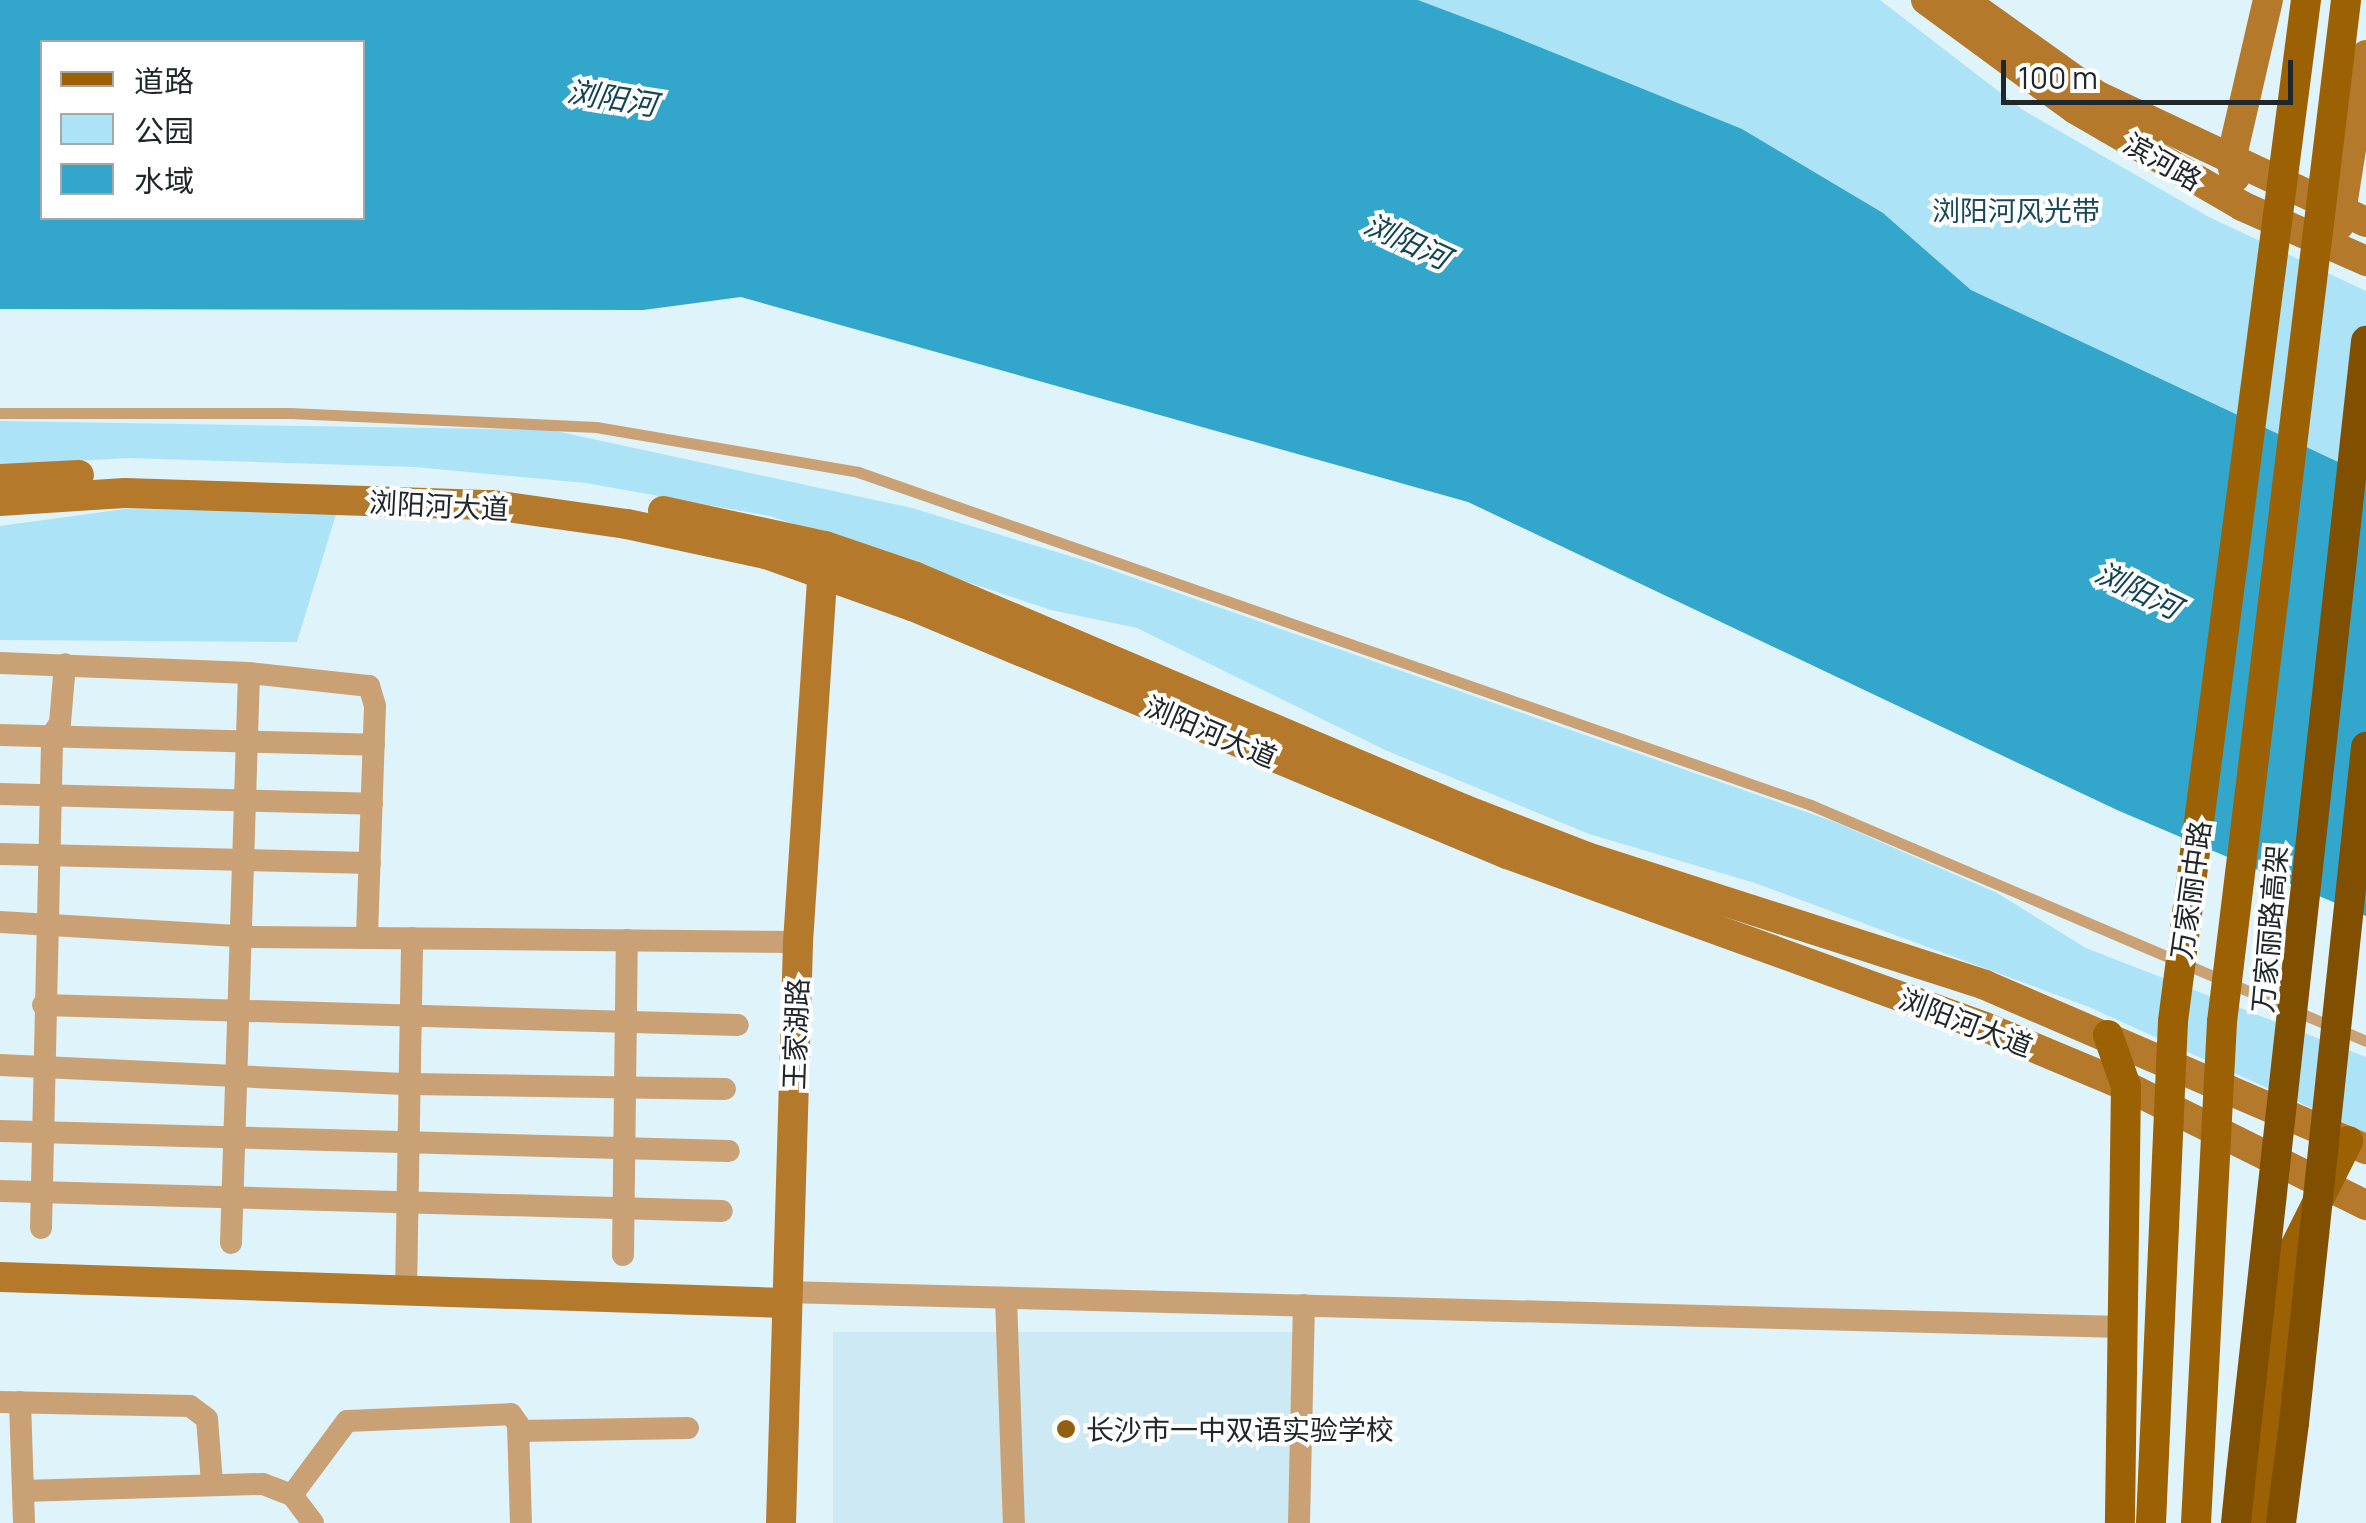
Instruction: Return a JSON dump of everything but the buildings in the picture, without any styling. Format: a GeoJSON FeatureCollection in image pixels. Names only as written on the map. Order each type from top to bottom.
{"type":"FeatureCollection","features":[{"type":"Feature","properties":{"kind":"highway","name":"万家丽路高架"},"geometry":{"type":"LineString","coordinates":[[2236,1523],[2366,341]]}},
{"type":"Feature","properties":{"kind":"highway"},"geometry":{"type":"LineString","coordinates":[[2281,1523],[2366,747]]}},
{"type":"Feature","properties":{"kind":"main road","name":"滨河路"},"geometry":{"type":"LineString","coordinates":[[1926,0],[2028,79],[2324,257],[2366,262]]}},
{"type":"Feature","properties":{"kind":"main road","name":"滨河路"},"geometry":{"type":"LineString","coordinates":[[1963,0],[2096,95],[2354,216]]}},
{"type":"Feature","properties":{"kind":"main road"},"geometry":{"type":"LineString","coordinates":[[2242,206],[2231,160],[2268,0]]}},
{"type":"Feature","properties":{"kind":"main road","name":"万家丽中路"},"geometry":{"type":"LineString","coordinates":[[2151,1523],[2173,1021],[2306,0]]}},
{"type":"Feature","properties":{"kind":"main road","name":"万家丽中路"},"geometry":{"type":"LineString","coordinates":[[2196,1523],[2222,1022],[2324,257],[2346,0]]}},
{"type":"Feature","properties":{"kind":"main road"},"geometry":{"type":"LineString","coordinates":[[2324,257],[2354,216],[2366,55]]}},
{"type":"Feature","properties":{"kind":"main road","name":"浏阳河大道"},"geometry":{"type":"LineString","coordinates":[[0,479],[124,473],[495,486],[627,504],[824,559],[1507,854],[1985,1027],[2126,1086],[2366,1204]]}},
{"type":"Feature","properties":{"kind":"main road","name":"浏阳河大道"},"geometry":{"type":"LineString","coordinates":[[0,501],[124,493],[493,506],[627,524],[916,577],[1569,850],[1985,986],[2108,1035],[2357,1145]]}},
{"type":"Feature","properties":{"kind":"main road","name":"王家湖路"},"geometry":{"type":"LineString","coordinates":[[781,1523],[798,942],[824,559]]}},
{"type":"Feature","properties":{"kind":"main road"},"geometry":{"type":"LineString","coordinates":[[2108,1035],[2126,1086],[2120,1523]]}},
{"type":"Feature","properties":{"kind":"main road"},"geometry":{"type":"LineString","coordinates":[[2260,1523],[2285,1267],[2328,1186],[2357,1145]]}},
{"type":"Feature","properties":{"kind":"main road"},"geometry":{"type":"LineString","coordinates":[[0,1277],[406,1291],[785,1297]]}},
{"type":"Feature","properties":{"kind":"street"},"geometry":{"type":"LineString","coordinates":[[0,663],[249,673],[368,686],[374,744],[367,938]]}},
{"type":"Feature","properties":{"kind":"street"},"geometry":{"type":"LineString","coordinates":[[41,1228],[52,735],[60,723],[65,664]]}},
{"type":"Feature","properties":{"kind":"street"},"geometry":{"type":"LineString","coordinates":[[231,1243],[249,673]]}},
{"type":"Feature","properties":{"kind":"street"},"geometry":{"type":"LineString","coordinates":[[0,735],[374,744]]}},
{"type":"Feature","properties":{"kind":"street"},"geometry":{"type":"LineString","coordinates":[[0,794],[372,804]]}},
{"type":"Feature","properties":{"kind":"street"},"geometry":{"type":"LineString","coordinates":[[0,854],[370,864]]}},
{"type":"Feature","properties":{"kind":"street"},"geometry":{"type":"LineString","coordinates":[[0,922],[239,936],[798,942]]}},
{"type":"Feature","properties":{"kind":"street"},"geometry":{"type":"LineString","coordinates":[[406,1291],[412,938]]}},
{"type":"Feature","properties":{"kind":"street"},"geometry":{"type":"LineString","coordinates":[[623,1255],[627,940]]}},
{"type":"Feature","properties":{"kind":"street"},"geometry":{"type":"LineString","coordinates":[[43,1004],[236,1014],[738,1025]]}},
{"type":"Feature","properties":{"kind":"street"},"geometry":{"type":"LineString","coordinates":[[0,1065],[410,1084],[725,1090]]}},
{"type":"Feature","properties":{"kind":"street"},"geometry":{"type":"LineString","coordinates":[[0,1131],[409,1146],[728,1151]]}},
{"type":"Feature","properties":{"kind":"street"},"geometry":{"type":"LineString","coordinates":[[0,1191],[722,1211]]}},
{"type":"Feature","properties":{"kind":"street"},"geometry":{"type":"LineString","coordinates":[[785,1297],[1006,1298],[2124,1327]]}},
{"type":"Feature","properties":{"kind":"street"},"geometry":{"type":"LineString","coordinates":[[1006,1298],[1014,1523]]}},
{"type":"Feature","properties":{"kind":"street"},"geometry":{"type":"LineString","coordinates":[[1299,1523],[1304,1305]]}},
{"type":"Feature","properties":{"kind":"street"},"geometry":{"type":"LineString","coordinates":[[24,1523],[10,1402],[190,1406],[207,1419],[212,1483]]}},
{"type":"Feature","properties":{"kind":"street"},"geometry":{"type":"LineString","coordinates":[[292,1494],[346,1421],[510,1414],[518,1430],[521,1523]]}},
{"type":"Feature","properties":{"kind":"street"},"geometry":{"type":"LineString","coordinates":[[518,1430],[688,1428]]}},
{"type":"Feature","properties":{"kind":"street"},"geometry":{"type":"LineString","coordinates":[[23,1491],[263,1484],[292,1494],[313,1523]]}},
{"type":"Feature","properties":{"kind":"lane"},"geometry":{"type":"LineString","coordinates":[[0,412],[290,413],[596,427],[858,472],[1811,804],[2366,1041]]}},
{"type":"Feature","properties":{"kind":"shaded area","name":"长沙市一中双语实验学校"},"geometry":{"type":"Polygon","coordinates":[[[833,1332],[1300,1332],[1300,1523],[833,1523],[833,1332]]]}},
{"type":"Feature","properties":{"kind":"green space","name":"浏阳河风光带"},"geometry":{"type":"Polygon","coordinates":[[[1418,0],[1880,0],[2023,110],[2209,217],[2366,291],[2366,475],[1971,290],[1883,213],[1500,31],[1418,0]]]}},
{"type":"Feature","properties":{"kind":"green space"},"geometry":{"type":"Polygon","coordinates":[[[0,421],[551,430],[912,508],[1083,560],[1835,822],[1997,893],[2086,948],[2366,1057],[2366,1133],[2089,1007],[1755,883],[1589,834],[1385,750],[1137,628],[1051,610],[770,516],[586,483],[415,467],[129,458],[0,465],[0,421]]]}},
{"type":"Feature","properties":{"kind":"green space"},"geometry":{"type":"Polygon","coordinates":[[[125,509],[337,511],[297,642],[0,640],[0,526],[125,509]]]}},
{"type":"Feature","properties":{"kind":"water","name":"浏阳河"},"geometry":{"type":"Polygon","coordinates":[[[0,0],[1418,0],[1500,31],[1742,129],[1883,213],[1971,290],[2366,475],[2366,916],[2117,810],[1468,502],[741,297],[643,310],[0,309],[0,0]]]}},
{"type":"Feature","properties":{"kind":"place","name":"长沙市一中双语实验学校"},"geometry":{"type":"Point","coordinates":[1066,1429]}}]}
